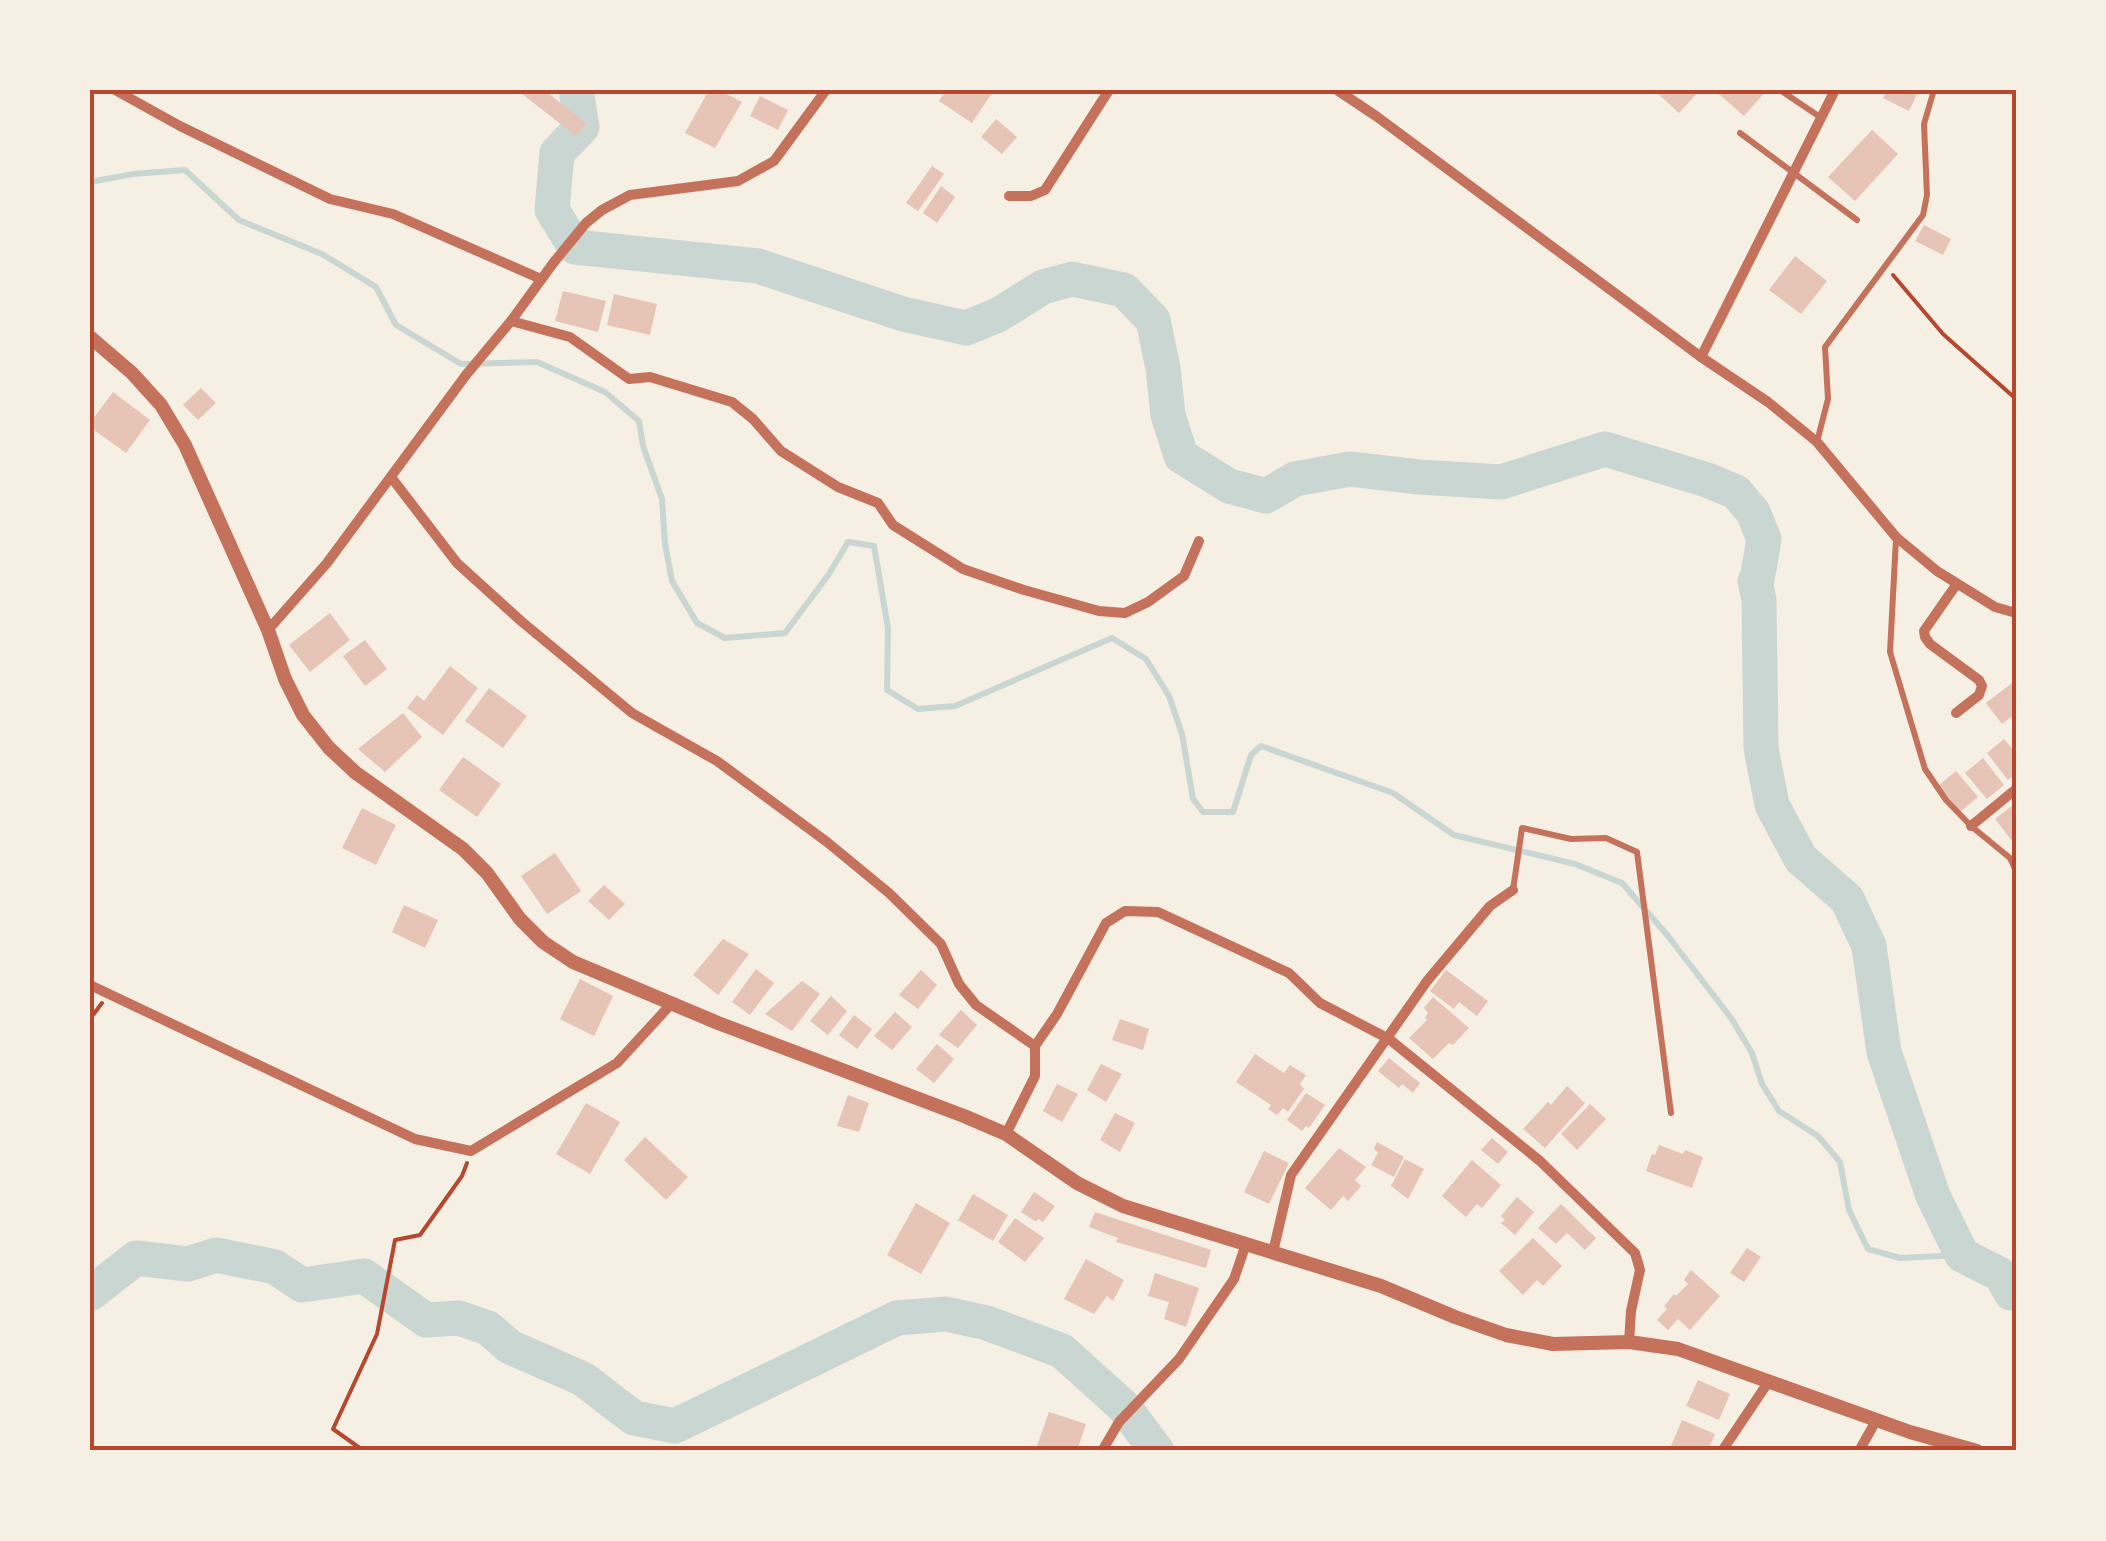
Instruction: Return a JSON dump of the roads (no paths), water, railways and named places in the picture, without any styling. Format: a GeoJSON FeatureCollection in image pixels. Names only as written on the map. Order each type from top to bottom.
{"type":"FeatureCollection","features":[{"type":"Feature","properties":{"kind":"street"},"geometry":{"type":"LineString","coordinates":[[115,90],[330,199],[393,214],[541,278]]}},
{"type":"Feature","properties":{"kind":"street"},"geometry":{"type":"LineString","coordinates":[[268,630],[326,563],[586,223],[630,195],[738,181],[762,168],[774,161],[826,90]]}},
{"type":"Feature","properties":{"kind":"street"},"geometry":{"type":"LineString","coordinates":[[1009,196],[1031,196],[1045,190],[1110,90]]}},
{"type":"Feature","properties":{"kind":"street"},"geometry":{"type":"LineString","coordinates":[[1336,90],[1768,402],[1817,442],[1896,537],[1956,584],[1995,606],[2016,612]]}},
{"type":"Feature","properties":{"kind":"street"},"geometry":{"type":"LineString","coordinates":[[1701,357],[1835,90]]}},
{"type":"Feature","properties":{"kind":"street"},"geometry":{"type":"LineString","coordinates":[[511,321],[570,337],[629,379],[650,377],[732,402],[754,419],[781,451],[838,487],[878,503],[893,524],[935,552],[963,569],[1024,590],[1125,614],[1184,576],[1199,541]]}},
{"type":"Feature","properties":{"kind":"street"},"geometry":{"type":"LineString","coordinates":[[90,337],[132,373],[161,405],[184,445],[268,630],[302,716],[356,773],[463,849],[543,942],[573,962],[1006,1134],[1077,1183],[1123,1206],[1381,1286],[1506,1335],[1553,1344],[1629,1342],[1678,1350],[1910,1432],[1976,1451]]}},
{"type":"Feature","properties":{"kind":"street"},"geometry":{"type":"LineString","coordinates":[[391,477],[457,562],[521,621],[632,712],[717,761],[828,842],[941,944],[959,984],[976,1005],[1035,1046]]}},
{"type":"Feature","properties":{"kind":"street"},"geometry":{"type":"LineString","coordinates":[[1956,584],[1924,630],[1930,644],[1982,686],[1979,695],[1956,713]]}},
{"type":"Feature","properties":{"kind":"street"},"geometry":{"type":"LineString","coordinates":[[1970,826],[2016,789]]}},
{"type":"Feature","properties":{"kind":"street"},"geometry":{"type":"LineString","coordinates":[[1273,1252],[1291,1174],[1427,981],[1490,906],[1513,890]]}},
{"type":"Feature","properties":{"kind":"street"},"geometry":{"type":"LineString","coordinates":[[1006,1134],[1035,1076],[1035,1046],[1106,924],[1125,911],[1158,912],[1289,973],[1320,1002],[1388,1039],[1540,1161],[1635,1253],[1640,1270],[1629,1342]]}},
{"type":"Feature","properties":{"kind":"street"},"geometry":{"type":"LineString","coordinates":[[90,985],[415,1139],[471,1151],[618,1063],[672,1002]]}},
{"type":"Feature","properties":{"kind":"street"},"geometry":{"type":"LineString","coordinates":[[1102,1451],[1120,1422],[1179,1359],[1234,1279],[1246,1244]]}},
{"type":"Feature","properties":{"kind":"street"},"geometry":{"type":"LineString","coordinates":[[1722,1451],[1769,1381]]}},
{"type":"Feature","properties":{"kind":"street"},"geometry":{"type":"LineString","coordinates":[[1859,1451],[1877,1420]]}},
{"type":"Feature","properties":{"kind":"lane"},"geometry":{"type":"LineString","coordinates":[[1780,90],[1821,118]]}},
{"type":"Feature","properties":{"kind":"lane"},"geometry":{"type":"LineString","coordinates":[[1817,442],[1828,400],[1825,348],[1923,215],[1928,195],[1924,124],[1934,90]]}},
{"type":"Feature","properties":{"kind":"lane"},"geometry":{"type":"LineString","coordinates":[[1740,134],[1857,220]]}},
{"type":"Feature","properties":{"kind":"lane"},"geometry":{"type":"LineString","coordinates":[[1896,537],[1890,652],[1925,768],[1935,786],[1970,826],[2010,858],[2016,871]]}},
{"type":"Feature","properties":{"kind":"lane"},"geometry":{"type":"LineString","coordinates":[[1513,890],[1522,828],[1571,839],[1606,838],[1637,852],[1672,1114]]}},
{"type":"Feature","properties":{"kind":"waterway"},"geometry":{"type":"LineString","coordinates":[[576,90],[582,127],[557,153],[552,210],[575,247],[758,266],[903,314],[966,328],[998,315],[1043,287],[1072,279],[1124,290],[1153,320],[1168,415],[1181,456],[1229,486],[1266,496],[1295,479],[1350,469],[1501,482],[1605,449],[1736,492],[1753,512],[1764,539],[1755,581],[1759,600],[1761,748],[1772,805],[1801,859],[1847,899],[1869,946],[1884,1052],[1933,1196],[1962,1255],[2001,1275],[2011,1293],[2016,1293]]}},
{"type":"Feature","properties":{"kind":"waterway"},"geometry":{"type":"LineString","coordinates":[[90,182],[185,170],[239,220],[322,254],[376,287],[396,325],[461,364],[537,362],[605,392],[639,421],[643,446],[662,499],[672,581],[697,623],[725,638],[785,633],[848,542],[874,546],[888,628],[887,690],[918,709],[955,706],[1112,638],[1146,659],[1169,696],[1182,734],[1193,799],[1203,812],[1233,812],[1251,755],[1261,746],[1393,793],[1454,835],[1575,864],[1622,883],[1731,1018],[1779,1111],[1818,1136],[1840,1162],[1849,1210],[1868,1249],[1900,1258],[1962,1255]]}},
{"type":"Feature","properties":{"kind":"waterway"},"geometry":{"type":"LineString","coordinates":[[90,1294],[136,1258],[188,1264],[216,1255],[275,1267],[302,1285],[364,1276],[426,1320],[459,1318],[488,1328],[510,1347],[583,1379],[634,1418],[675,1426],[897,1318],[946,1314],[987,1323],[1062,1351],[1124,1407],[1157,1451]]}}]}
